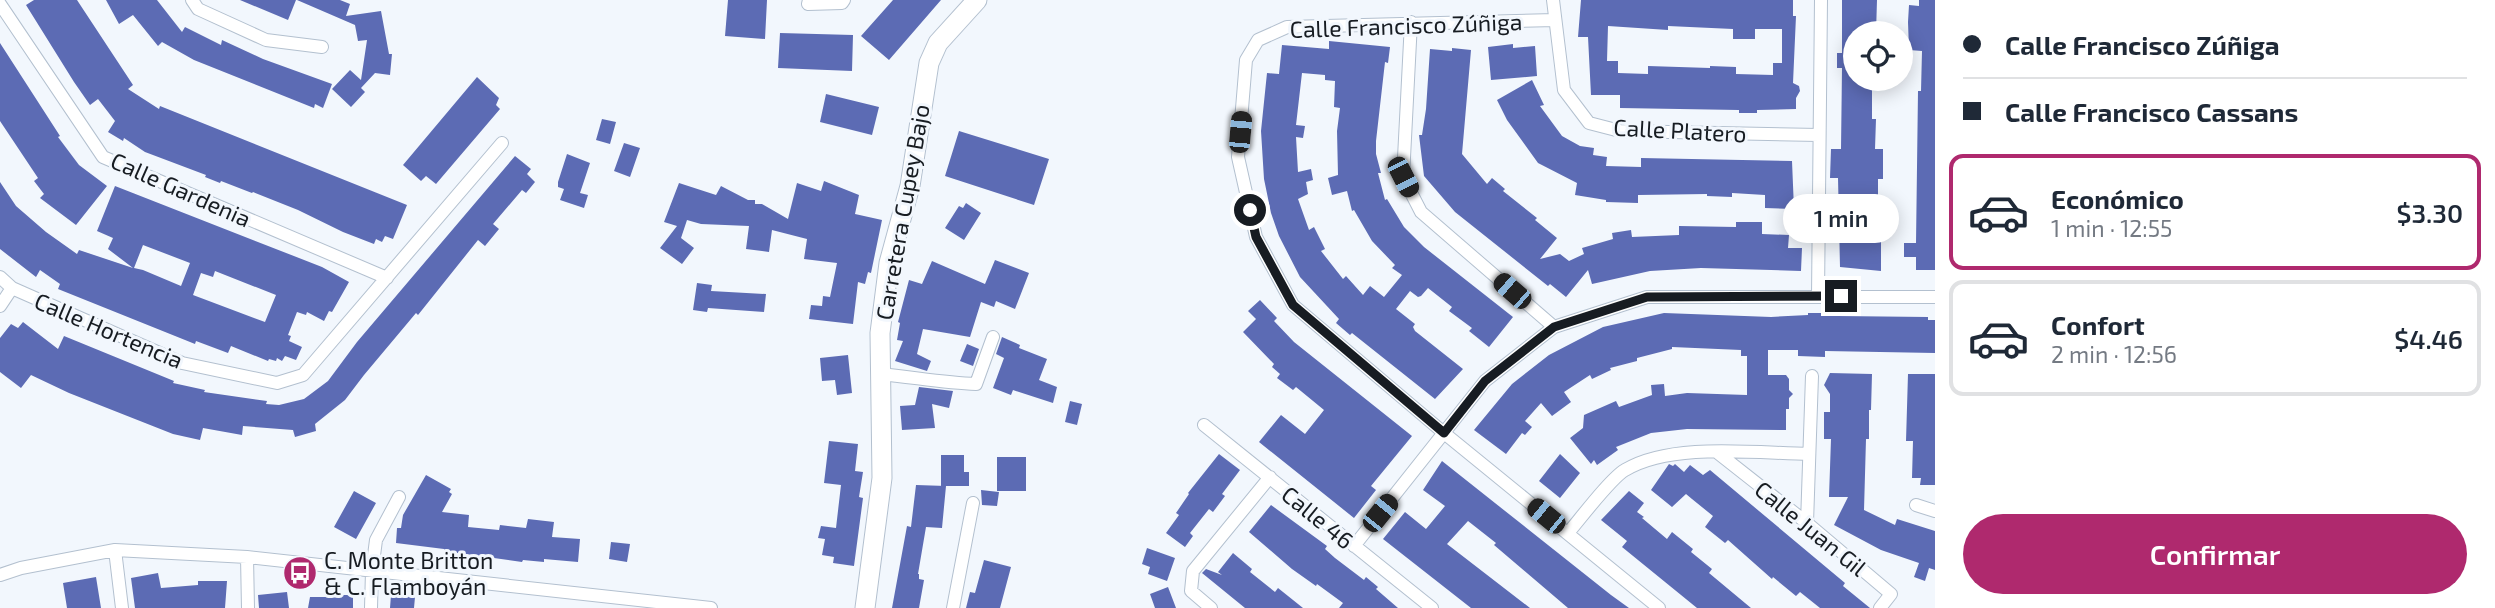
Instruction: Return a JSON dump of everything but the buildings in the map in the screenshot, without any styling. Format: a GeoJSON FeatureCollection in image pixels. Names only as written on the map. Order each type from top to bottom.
{"type":"FeatureCollection","features":[{"type":"Feature","properties":{"kind":"street"},"geometry":{"type":"LineString","coordinates":[[192,0],[198,9],[267,40],[322,47]]}},
{"type":"Feature","properties":{"kind":"street"},"geometry":{"type":"LineString","coordinates":[[808,0],[808,4],[842,3],[844,0]]}},
{"type":"Feature","properties":{"kind":"street","name":"Carretera Cupey Bajo"},"geometry":{"type":"LineString","coordinates":[[865,608],[882,478],[880,333],[885,286],[910,186],[929,63],[938,43],[977,0]]}},
{"type":"Feature","properties":{"kind":"street","name":"Calle Platero"},"geometry":{"type":"LineString","coordinates":[[1553,0],[1564,90],[1589,122],[1620,131],[1819,135]]}},
{"type":"Feature","properties":{"kind":"street"},"geometry":{"type":"LineString","coordinates":[[1818,296],[1821,0]]}},
{"type":"Feature","properties":{"kind":"street","name":"Calle Gardenia"},"geometry":{"type":"LineString","coordinates":[[0,4],[103,156],[387,278]]}},
{"type":"Feature","properties":{"kind":"street","name":"Calle Francisco Zúñiga"},"geometry":{"type":"LineString","coordinates":[[1555,20],[1287,27],[1258,40],[1246,61],[1238,157],[1256,237],[1293,305],[1444,433],[1659,608]]}},
{"type":"Feature","properties":{"kind":"street"},"geometry":{"type":"LineString","coordinates":[[1411,22],[1403,177],[1421,212],[1554,327]]}},
{"type":"Feature","properties":{"kind":"street","name":"Calle Hortencia"},"geometry":{"type":"LineString","coordinates":[[0,277],[12,288],[182,363],[277,383],[303,375],[502,143]]}},
{"type":"Feature","properties":{"kind":"street"},"geometry":{"type":"LineString","coordinates":[[0,306],[12,288]]}},
{"type":"Feature","properties":{"kind":"street"},"geometry":{"type":"LineString","coordinates":[[1354,546],[1485,381],[1554,327],[1647,297],[1935,297]]}},
{"type":"Feature","properties":{"kind":"street"},"geometry":{"type":"LineString","coordinates":[[880,374],[944,383],[976,384],[993,337]]}},
{"type":"Feature","properties":{"kind":"street"},"geometry":{"type":"LineString","coordinates":[[1807,523],[1812,376]]}},
{"type":"Feature","properties":{"kind":"street","name":"Calle 46"},"geometry":{"type":"LineString","coordinates":[[1204,425],[1432,608]]}},
{"type":"Feature","properties":{"kind":"street","name":"Calle Juan Gil"},"geometry":{"type":"LineString","coordinates":[[1718,452],[1891,594],[1880,608]]}},
{"type":"Feature","properties":{"kind":"street"},"geometry":{"type":"LineString","coordinates":[[1568,533],[1623,471],[1661,454],[1809,454]]}},
{"type":"Feature","properties":{"kind":"street"},"geometry":{"type":"LineString","coordinates":[[1211,608],[1191,592],[1193,571],[1270,477]]}},
{"type":"Feature","properties":{"kind":"street"},"geometry":{"type":"LineString","coordinates":[[370,608],[376,540],[399,497]]}},
{"type":"Feature","properties":{"kind":"street"},"geometry":{"type":"LineString","coordinates":[[953,608],[972,503]]}},
{"type":"Feature","properties":{"kind":"street"},"geometry":{"type":"LineString","coordinates":[[1916,505],[1935,511]]}},
{"type":"Feature","properties":{"kind":"street"},"geometry":{"type":"LineString","coordinates":[[115,550],[122,608]]}},
{"type":"Feature","properties":{"kind":"street"},"geometry":{"type":"LineString","coordinates":[[0,575],[21,568],[115,550],[247,557],[631,604],[711,608]]}},
{"type":"Feature","properties":{"kind":"street"},"geometry":{"type":"LineString","coordinates":[[247,557],[248,608]]}},
{"type":"Feature","properties":{"kind":"place","name":"C. Monte Britton & C. Flamboyán"},"geometry":{"type":"Point","coordinates":[300,573]}},
{"type":"Feature","properties":{"kind":"route"},"geometry":{"type":"LineString","coordinates":[[1250,210],[1256,237],[1293,305],[1444,433],[1485,381],[1554,327],[1647,297],[1841,296]]}}]}
